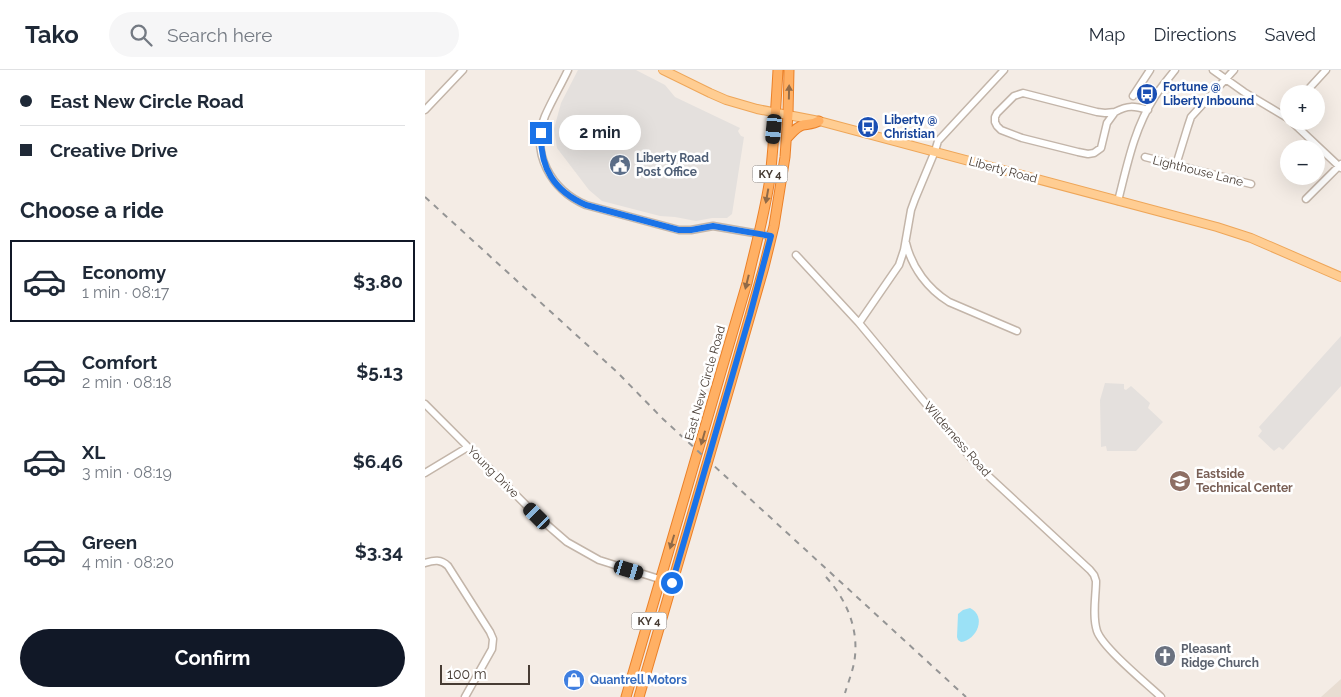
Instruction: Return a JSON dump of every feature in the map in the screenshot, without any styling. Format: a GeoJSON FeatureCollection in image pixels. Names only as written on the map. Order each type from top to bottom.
{"type":"FeatureCollection","features":[{"type":"Feature","properties":{"kind":"highway","name":"East New Circle Road"},"geometry":{"type":"LineString","coordinates":[[626,697],[747,283],[759,234],[770,178],[778,70]]}},
{"type":"Feature","properties":{"kind":"highway","name":"East New Circle Road"},"geometry":{"type":"LineString","coordinates":[[639,697],[753,305],[771,236],[787,138],[789,70]]}},
{"type":"Feature","properties":{"kind":"highway"},"geometry":{"type":"LineString","coordinates":[[787,138],[797,128],[819,121]]}},
{"type":"Feature","properties":{"kind":"main road","name":"Liberty Road"},"geometry":{"type":"LineString","coordinates":[[663,70],[725,100],[757,109],[819,121],[935,151],[1235,232],[1341,277]]}},
{"type":"Feature","properties":{"kind":"street"},"geometry":{"type":"LineString","coordinates":[[425,110],[463,70]]}},
{"type":"Feature","properties":{"kind":"street"},"geometry":{"type":"LineString","coordinates":[[568,70],[545,116],[541,133],[543,161],[551,178],[567,195],[586,205],[679,230],[713,226],[771,236]]}},
{"type":"Feature","properties":{"kind":"street"},"geometry":{"type":"LineString","coordinates":[[859,323],[899,265],[906,242],[911,210],[938,141],[1004,70]]}},
{"type":"Feature","properties":{"kind":"street"},"geometry":{"type":"LineString","coordinates":[[1133,96],[1150,70]]}},
{"type":"Feature","properties":{"kind":"street"},"geometry":{"type":"LineString","coordinates":[[1118,201],[1133,144],[1147,110],[1175,70]]}},
{"type":"Feature","properties":{"kind":"street"},"geometry":{"type":"LineString","coordinates":[[1213,70],[1244,92],[1280,112]]}},
{"type":"Feature","properties":{"kind":"street"},"geometry":{"type":"LineString","coordinates":[[1176,165],[1191,117],[1235,70]]}},
{"type":"Feature","properties":{"kind":"street"},"geometry":{"type":"LineString","coordinates":[[1312,85],[1326,70]]}},
{"type":"Feature","properties":{"kind":"street"},"geometry":{"type":"LineString","coordinates":[[1115,112],[1107,123],[1101,148],[1094,153],[1088,154],[1010,134],[1001,130],[995,122],[997,113],[1008,100],[1018,94],[1027,94],[1105,113],[1115,112],[1126,106],[1147,110]]}},
{"type":"Feature","properties":{"kind":"street"},"geometry":{"type":"LineString","coordinates":[[1302,130],[1340,166],[1306,199]]}},
{"type":"Feature","properties":{"kind":"street","name":"Lighthouse Lane"},"geometry":{"type":"LineString","coordinates":[[1145,157],[1251,184]]}},
{"type":"Feature","properties":{"kind":"street"},"geometry":{"type":"LineString","coordinates":[[906,242],[919,274],[943,298],[1017,331]]}},
{"type":"Feature","properties":{"kind":"street","name":"Wilderness Road"},"geometry":{"type":"LineString","coordinates":[[796,255],[859,323],[970,457],[1090,570],[1096,581],[1095,620],[1097,632],[1113,653],[1161,697]]}},
{"type":"Feature","properties":{"kind":"street","name":"Young Drive"},"geometry":{"type":"LineString","coordinates":[[425,404],[537,516],[567,542],[599,560],[672,583]]}},
{"type":"Feature","properties":{"kind":"street"},"geometry":{"type":"LineString","coordinates":[[425,473],[468,447]]}},
{"type":"Feature","properties":{"kind":"street"},"geometry":{"type":"LineString","coordinates":[[425,563],[436,560],[448,566],[493,639],[492,649],[465,697]]}},
{"type":"Feature","properties":{"kind":"shaded area"},"geometry":{"type":"Polygon","coordinates":[[[578,70],[636,70],[665,85],[675,97],[740,128],[738,131],[744,137],[732,214],[727,218],[696,221],[660,216],[602,201],[589,190],[557,148],[554,129],[561,103],[578,70]]]}},
{"type":"Feature","properties":{"kind":"shaded area"},"geometry":{"type":"Polygon","coordinates":[[[1341,336],[1341,386],[1283,450],[1279,447],[1274,451],[1258,436],[1262,431],[1259,427],[1341,336]]]}},
{"type":"Feature","properties":{"kind":"shaded area"},"geometry":{"type":"Polygon","coordinates":[[[1105,383],[1124,384],[1124,389],[1126,390],[1131,386],[1150,403],[1148,408],[1163,422],[1136,451],[1107,451],[1106,446],[1101,447],[1100,400],[1105,383]]]}},
{"type":"Feature","properties":{"kind":"shaded area"},"geometry":{"type":"Polygon","coordinates":[[[1341,679],[1341,697],[1321,697],[1341,679]]]}},
{"type":"Feature","properties":{"kind":"water"},"geometry":{"type":"Polygon","coordinates":[[[970,608],[978,616],[978,627],[972,637],[961,642],[957,637],[958,614],[970,608]]]}},
{"type":"Feature","properties":{"kind":"railway"},"geometry":{"type":"LineString","coordinates":[[425,197],[618,373],[663,419],[966,697]]}},
{"type":"Feature","properties":{"kind":"railway"},"geometry":{"type":"LineString","coordinates":[[826,577],[846,606],[855,639],[854,663],[845,693]]}},
{"type":"Feature","properties":{"kind":"place","name":"Fortune @ Liberty Inbound"},"geometry":{"type":"Point","coordinates":[1147,94]}},
{"type":"Feature","properties":{"kind":"place","name":"Liberty @ Christian"},"geometry":{"type":"Point","coordinates":[868,127]}},
{"type":"Feature","properties":{"kind":"place","name":"Liberty Road Post Office"},"geometry":{"type":"Point","coordinates":[620,165]}},
{"type":"Feature","properties":{"kind":"place","name":"Eastside Technical Center"},"geometry":{"type":"Point","coordinates":[1180,481]}},
{"type":"Feature","properties":{"kind":"place","name":"Pleasant Ridge Church"},"geometry":{"type":"Point","coordinates":[1165,656]}},
{"type":"Feature","properties":{"kind":"place","name":"Quantrell Motors"},"geometry":{"type":"Point","coordinates":[574,680]}},
{"type":"Feature","properties":{"kind":"route"},"geometry":{"type":"LineString","coordinates":[[541,133],[543,161],[551,178],[558,187],[576,201],[679,230],[713,226],[771,236],[731,382],[672,583]]}}]}
